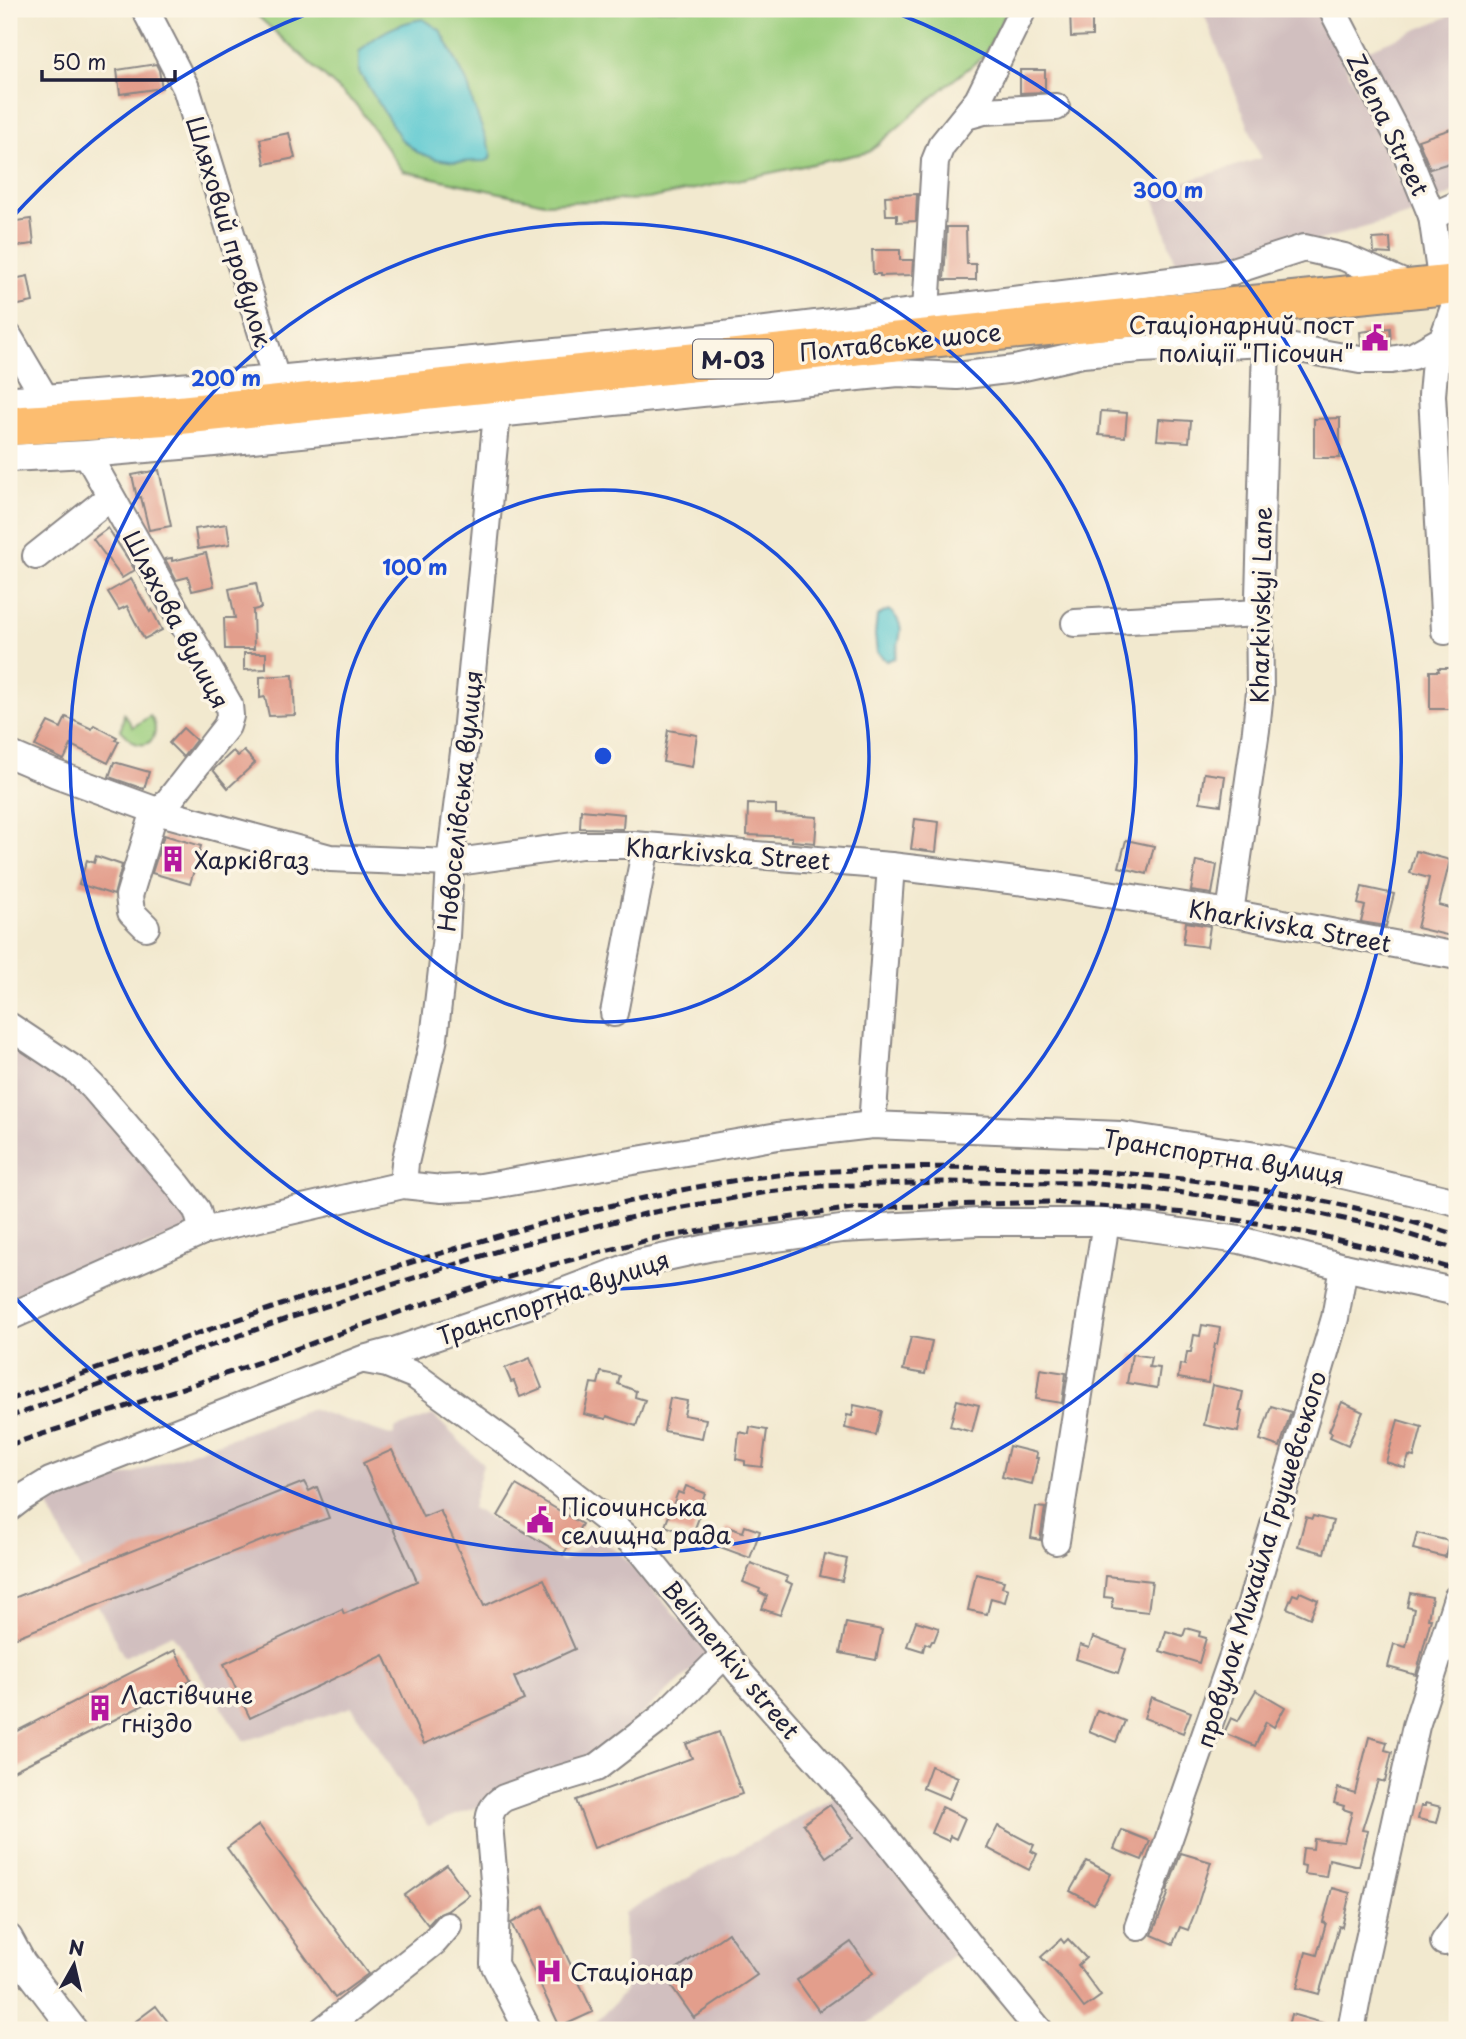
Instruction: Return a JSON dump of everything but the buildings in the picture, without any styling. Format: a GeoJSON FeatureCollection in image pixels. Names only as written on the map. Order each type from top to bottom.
{"type":"FeatureCollection","features":[{"type":"Feature","properties":{"kind":"highway","name":"Полтавське шосе"},"geometry":{"type":"LineString","coordinates":[[9,426],[180,415],[1289,300],[1442,289]]}},
{"type":"Feature","properties":{"kind":"street","name":"Шляховий провулок"},"geometry":{"type":"LineString","coordinates":[[145,9],[186,88],[276,379]]}},
{"type":"Feature","properties":{"kind":"street"},"geometry":{"type":"LineString","coordinates":[[926,311],[934,161],[983,90],[1023,9]]}},
{"type":"Feature","properties":{"kind":"street","name":"Zelena Street"},"geometry":{"type":"LineString","coordinates":[[1332,9],[1405,150],[1432,216],[1442,289]]}},
{"type":"Feature","properties":{"kind":"street"},"geometry":{"type":"LineString","coordinates":[[966,116],[984,111],[1056,107]]}},
{"type":"Feature","properties":{"kind":"street"},"geometry":{"type":"LineString","coordinates":[[1432,216],[1457,205]]}},
{"type":"Feature","properties":{"kind":"street"},"geometry":{"type":"LineString","coordinates":[[9,399],[276,379],[699,338],[1220,275],[1304,248],[1344,257],[1442,289],[1443,339],[1435,361],[1432,395],[1445,631]]}},
{"type":"Feature","properties":{"kind":"street","name":"Kharkivskyi Lane"},"geometry":{"type":"LineString","coordinates":[[1230,913],[1259,692],[1266,343],[1289,300]]}},
{"type":"Feature","properties":{"kind":"street"},"geometry":{"type":"LineString","coordinates":[[9,337],[45,398]]}},
{"type":"Feature","properties":{"kind":"street"},"geometry":{"type":"LineString","coordinates":[[9,458],[87,454],[898,373],[957,376],[1015,369],[1082,354],[1141,349],[1266,343],[1360,360],[1391,360],[1413,356],[1443,339]]}},
{"type":"Feature","properties":{"kind":"street","name":"Новоселівська вулиця"},"geometry":{"type":"LineString","coordinates":[[403,1185],[405,1163],[434,1038],[497,414]]}},
{"type":"Feature","properties":{"kind":"street","name":"Шляхова вулиця"},"geometry":{"type":"LineString","coordinates":[[87,454],[227,700],[230,711],[227,726],[158,811]]}},
{"type":"Feature","properties":{"kind":"street"},"geometry":{"type":"LineString","coordinates":[[36,556],[110,497]]}},
{"type":"Feature","properties":{"kind":"street"},"geometry":{"type":"LineString","coordinates":[[1074,623],[1259,613]]}},
{"type":"Feature","properties":{"kind":"street","name":"Kharkivska Street"},"geometry":{"type":"LineString","coordinates":[[9,754],[158,811],[330,858],[450,863],[581,845],[646,846],[891,866],[1051,885],[1230,913],[1457,956]]}},
{"type":"Feature","properties":{"kind":"street"},"geometry":{"type":"LineString","coordinates":[[146,927],[131,912],[129,896],[158,811]]}},
{"type":"Feature","properties":{"kind":"street"},"geometry":{"type":"LineString","coordinates":[[614,1013],[646,846]]}},
{"type":"Feature","properties":{"kind":"street"},"geometry":{"type":"LineString","coordinates":[[872,1125],[891,866]]}},
{"type":"Feature","properties":{"kind":"street"},"geometry":{"type":"LineString","coordinates":[[9,1026],[78,1072],[93,1087],[197,1210],[203,1231]]}},
{"type":"Feature","properties":{"kind":"street","name":"Транспортна вулиця"},"geometry":{"type":"LineString","coordinates":[[9,1317],[203,1231],[403,1185],[442,1189],[481,1186],[778,1136],[872,1125],[1121,1135],[1276,1159],[1457,1202]]}},
{"type":"Feature","properties":{"kind":"street"},"geometry":{"type":"LineString","coordinates":[[1056,1541],[1106,1222]]}},
{"type":"Feature","properties":{"kind":"street","name":"Транспортна вулиця"},"geometry":{"type":"LineString","coordinates":[[9,1508],[50,1481],[363,1359],[534,1303],[639,1263],[712,1247],[841,1229],[979,1223],[1106,1222],[1240,1240],[1457,1292]]}},
{"type":"Feature","properties":{"kind":"street","name":"провулок Михайла Грушевського"},"geometry":{"type":"LineString","coordinates":[[1138,1927],[1249,1610],[1335,1318],[1344,1267]]}},
{"type":"Feature","properties":{"kind":"street","name":"Belimenkiv street"},"geometry":{"type":"LineString","coordinates":[[363,1359],[387,1364],[414,1375],[510,1445],[642,1551],[725,1654],[875,1825],[1039,2030]]}},
{"type":"Feature","properties":{"kind":"street"},"geometry":{"type":"LineString","coordinates":[[1351,2030],[1363,1962],[1416,1726],[1457,1598]]}},
{"type":"Feature","properties":{"kind":"street"},"geometry":{"type":"LineString","coordinates":[[528,2030],[494,1964],[496,1903],[489,1824],[491,1811],[504,1798],[543,1783],[596,1768],[661,1718],[725,1654]]}},
{"type":"Feature","properties":{"kind":"street"},"geometry":{"type":"LineString","coordinates":[[323,2030],[434,1942],[448,1926]]}},
{"type":"Feature","properties":{"kind":"street"},"geometry":{"type":"LineString","coordinates":[[9,1938],[23,1962],[75,2030]]}},
{"type":"Feature","properties":{"kind":"shaded area"},"geometry":{"type":"Polygon","coordinates":[[[1202,9],[1318,9],[1416,213],[1239,263],[1179,276],[1151,187],[1168,187],[1261,158],[1202,9]]]}},
{"type":"Feature","properties":{"kind":"shaded area"},"geometry":{"type":"Polygon","coordinates":[[[1457,13],[1457,191],[1435,202],[1365,51],[1457,13]]]}},
{"type":"Feature","properties":{"kind":"shaded area"},"geometry":{"type":"Polygon","coordinates":[[[24,1045],[50,1058],[192,1213],[188,1229],[9,1304],[9,1054],[24,1045]]]}},
{"type":"Feature","properties":{"kind":"shaded area"},"geometry":{"type":"Polygon","coordinates":[[[312,1409],[393,1436],[396,1428],[433,1415],[483,1464],[472,1508],[562,1562],[595,1537],[620,1553],[710,1654],[584,1765],[428,1826],[352,1707],[244,1741],[172,1634],[124,1657],[47,1504],[312,1409]]]}},
{"type":"Feature","properties":{"kind":"shaded area"},"geometry":{"type":"Polygon","coordinates":[[[836,1797],[959,1950],[860,2030],[831,2030],[827,2025],[817,2030],[594,2030],[594,2024],[626,1991],[624,1913],[836,1797]]]}},
{"type":"Feature","properties":{"kind":"green space"},"geometry":{"type":"Polygon","coordinates":[[[250,9],[1008,9],[984,56],[869,152],[648,199],[544,203],[403,171],[358,107],[250,9]]]}},
{"type":"Feature","properties":{"kind":"green space"},"geometry":{"type":"Polygon","coordinates":[[[124,714],[133,727],[150,716],[155,727],[151,741],[141,744],[129,739],[121,730],[124,714]]]}},
{"type":"Feature","properties":{"kind":"water"},"geometry":{"type":"Polygon","coordinates":[[[423,19],[440,30],[468,84],[491,152],[490,159],[486,161],[455,162],[417,152],[401,139],[359,72],[359,52],[373,39],[396,26],[423,19]]]}},
{"type":"Feature","properties":{"kind":"water"},"geometry":{"type":"Polygon","coordinates":[[[889,610],[899,621],[901,632],[895,658],[886,661],[877,652],[875,635],[877,616],[889,610]]]}},
{"type":"Feature","properties":{"kind":"railway"},"geometry":{"type":"LineString","coordinates":[[9,1400],[316,1293],[498,1236],[657,1195],[758,1177],[903,1168],[973,1167],[1113,1172],[1252,1188],[1389,1216],[1457,1235]]}},
{"type":"Feature","properties":{"kind":"railway"},"geometry":{"type":"LineString","coordinates":[[9,1417],[289,1318],[510,1247],[649,1213],[768,1192],[822,1186],[941,1182],[1088,1183],[1272,1204],[1383,1227],[1457,1249]]}},
{"type":"Feature","properties":{"kind":"railway"},"geometry":{"type":"LineString","coordinates":[[9,1445],[234,1371],[411,1308],[528,1271],[656,1238],[852,1208],[1051,1202],[1187,1213],[1317,1235],[1457,1270]]}},
{"type":"Feature","properties":{"kind":"place","name":"Стаціонарний пост поліції \"Пісочин\""},"geometry":{"type":"Point","coordinates":[1375,338]}},
{"type":"Feature","properties":{"kind":"place","name":"Харківгаз"},"geometry":{"type":"Point","coordinates":[173,859]}},
{"type":"Feature","properties":{"kind":"place","name":"Пісочинська селищна рада"},"geometry":{"type":"Point","coordinates":[540,1520]}},
{"type":"Feature","properties":{"kind":"place","name":"Ластівчине гніздо"},"geometry":{"type":"Point","coordinates":[100,1708]}},
{"type":"Feature","properties":{"kind":"place","name":"Стаціонар"},"geometry":{"type":"Point","coordinates":[549,1971]}}]}
